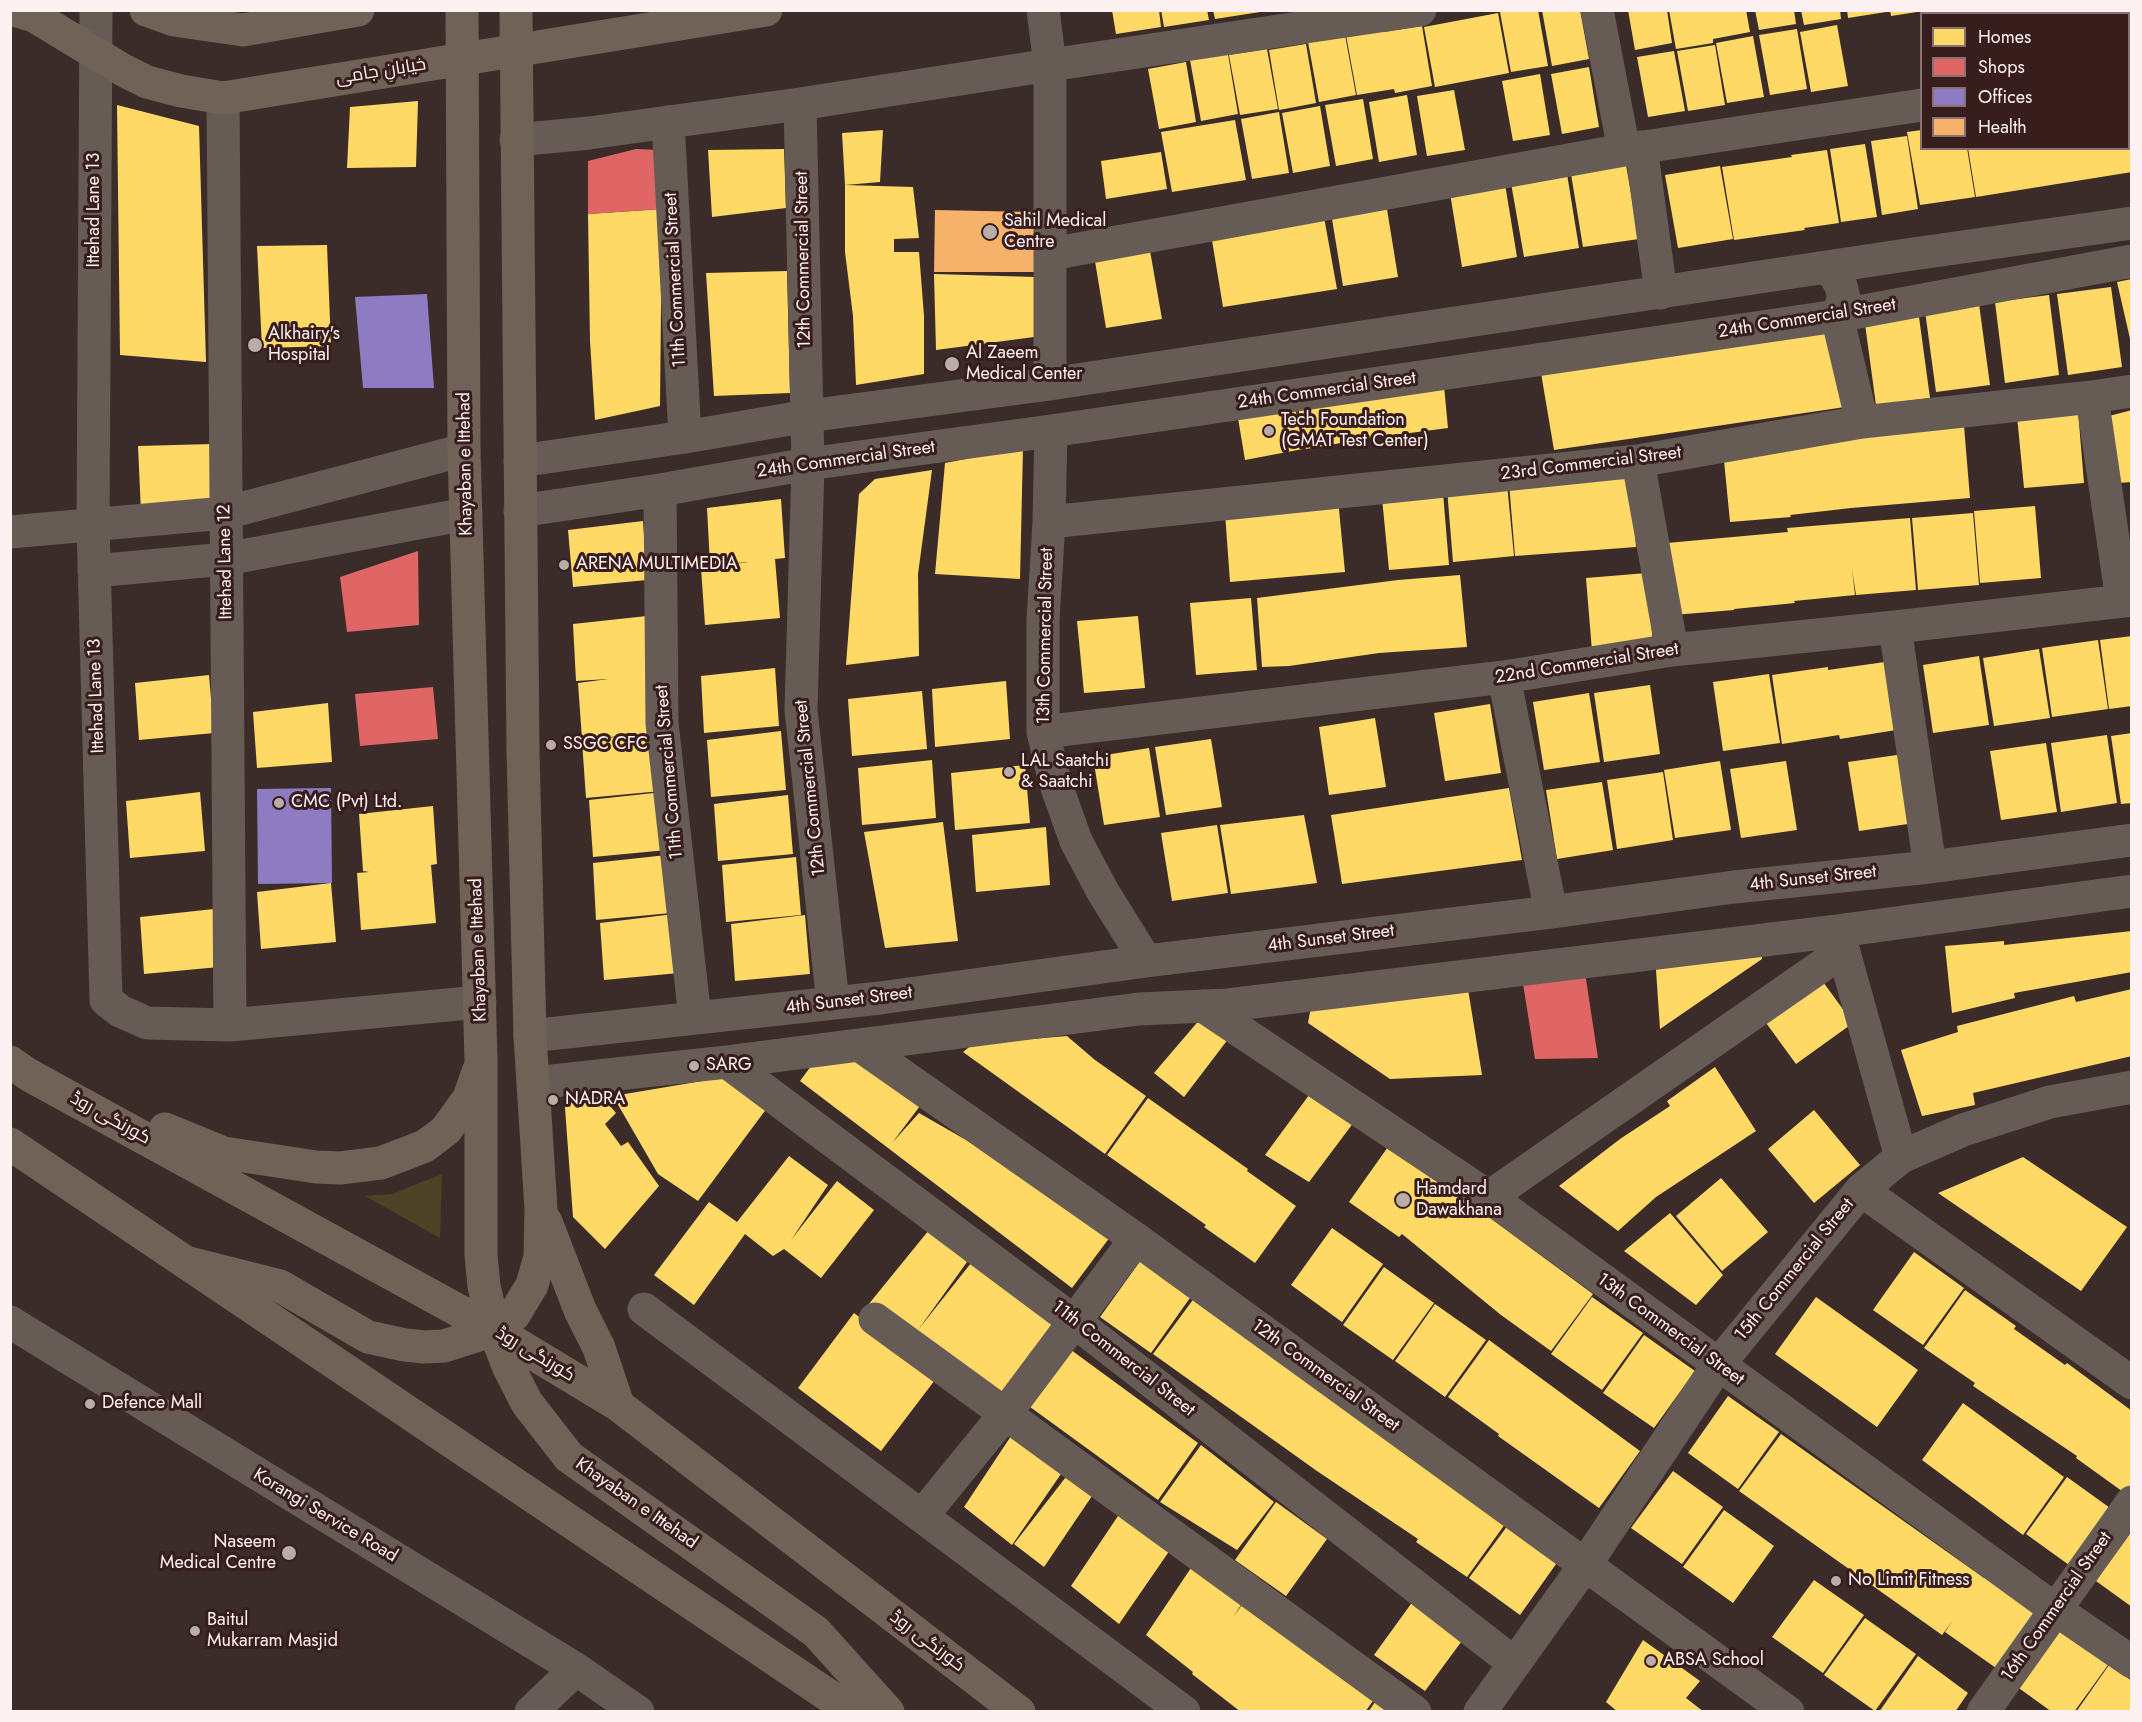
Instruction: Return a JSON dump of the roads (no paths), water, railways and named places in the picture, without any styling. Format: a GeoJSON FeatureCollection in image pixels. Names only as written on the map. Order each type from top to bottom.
{"type":"FeatureCollection","features":[{"type":"Feature","properties":{"kind":"main road","name":"خیابانِ جامی"},"geometry":{"type":"LineString","coordinates":[[13,10],[34,16],[147,82],[181,91],[224,98],[766,10]]}},
{"type":"Feature","properties":{"kind":"main road"},"geometry":{"type":"LineString","coordinates":[[146,10],[174,20],[243,30],[358,10]]}},
{"type":"Feature","properties":{"kind":"main road","name":"Khayaban e Ittehad"},"geometry":{"type":"LineString","coordinates":[[462,10],[464,450],[482,1060],[481,1256],[484,1286],[494,1330],[509,1368],[527,1403],[569,1457],[816,1632],[888,1712]]}},
{"type":"Feature","properties":{"kind":"main road"},"geometry":{"type":"LineString","coordinates":[[185,1262],[280,1286],[368,1337],[424,1347],[444,1346],[494,1330],[514,1315],[531,1285],[540,1257],[542,1209],[530,1036],[523,751],[516,10]]}},
{"type":"Feature","properties":{"kind":"main road"},"geometry":{"type":"LineString","coordinates":[[20,1068],[225,1153],[316,1167],[340,1168],[381,1163],[424,1146],[446,1130],[469,1098],[482,1060]]}},
{"type":"Feature","properties":{"kind":"main road","name":"کورنگی روڈ"},"geometry":{"type":"LineString","coordinates":[[20,1068],[494,1330],[618,1405],[1019,1712]]}},
{"type":"Feature","properties":{"kind":"main road"},"geometry":{"type":"LineString","coordinates":[[10,1144],[853,1712]]}},
{"type":"Feature","properties":{"kind":"main road"},"geometry":{"type":"LineString","coordinates":[[542,1209],[580,1310],[599,1348],[618,1405]]}},
{"type":"Feature","properties":{"kind":"main road"},"geometry":{"type":"LineString","coordinates":[[481,1256],[492,1271],[510,1278],[529,1272],[536,1266],[540,1257]]}},
{"type":"Feature","properties":{"kind":"street","name":"Ittehad Lane 13"},"geometry":{"type":"LineString","coordinates":[[96,10],[93,525],[106,1000],[120,1011],[147,1023],[230,1025],[480,1002]]}},
{"type":"Feature","properties":{"kind":"street"},"geometry":{"type":"LineString","coordinates":[[1043,10],[1050,65],[1050,384]]}},
{"type":"Feature","properties":{"kind":"street"},"geometry":{"type":"LineString","coordinates":[[516,140],[589,133],[800,104],[1420,10]]}},
{"type":"Feature","properties":{"kind":"street"},"geometry":{"type":"LineString","coordinates":[[1597,10],[1632,148],[1661,293]]}},
{"type":"Feature","properties":{"kind":"street","name":"Ittehad Lane 12"},"geometry":{"type":"LineString","coordinates":[[224,98],[230,1025]]}},
{"type":"Feature","properties":{"kind":"street","name":"12th Commercial Street"},"geometry":{"type":"LineString","coordinates":[[800,104],[808,416],[801,710],[833,1003]]}},
{"type":"Feature","properties":{"kind":"street"},"geometry":{"type":"LineString","coordinates":[[1051,254],[1632,148],[1920,105]]}},
{"type":"Feature","properties":{"kind":"street","name":"11th Commercial Street"},"geometry":{"type":"LineString","coordinates":[[668,122],[685,438]]}},
{"type":"Feature","properties":{"kind":"street"},"geometry":{"type":"LineString","coordinates":[[520,461],[685,438],[808,416],[1050,384],[2132,223]]}},
{"type":"Feature","properties":{"kind":"street"},"geometry":{"type":"LineString","coordinates":[[1906,255],[1893,270],[1895,278],[1900,287],[1911,296],[1922,300]]}},
{"type":"Feature","properties":{"kind":"street","name":"24th Commercial Street"},"geometry":{"type":"LineString","coordinates":[[520,511],[808,464],[1051,431],[1837,316],[2132,261]]}},
{"type":"Feature","properties":{"kind":"street"},"geometry":{"type":"LineString","coordinates":[[1825,268],[1834,275],[1841,286],[1844,298],[1837,316],[1862,422]]}},
{"type":"Feature","properties":{"kind":"street","name":"23rd Commercial Street"},"geometry":{"type":"LineString","coordinates":[[1049,522],[1638,461],[1862,422],[2132,391]]}},
{"type":"Feature","properties":{"kind":"street"},"geometry":{"type":"LineString","coordinates":[[2092,397],[2127,600]]}},
{"type":"Feature","properties":{"kind":"street","name":"13th Commercial Street"},"geometry":{"type":"LineString","coordinates":[[1051,431],[1049,522],[1043,620],[1043,732],[1055,782],[1076,840],[1149,983],[1148,998],[1139,1009]]}},
{"type":"Feature","properties":{"kind":"street"},"geometry":{"type":"LineString","coordinates":[[10,532],[225,513],[464,450]]}},
{"type":"Feature","properties":{"kind":"street"},"geometry":{"type":"LineString","coordinates":[[1638,461],[1672,650]]}},
{"type":"Feature","properties":{"kind":"street","name":"11th Commercial Street"},"geometry":{"type":"LineString","coordinates":[[660,489],[662,723],[695,1018]]}},
{"type":"Feature","properties":{"kind":"street"},"geometry":{"type":"LineString","coordinates":[[94,571],[226,560],[466,514]]}},
{"type":"Feature","properties":{"kind":"street","name":"22nd Commercial Street"},"geometry":{"type":"LineString","coordinates":[[1043,732],[1504,677],[1672,650],[2127,600]]}},
{"type":"Feature","properties":{"kind":"street"},"geometry":{"type":"LineString","coordinates":[[1895,627],[1930,867]]}},
{"type":"Feature","properties":{"kind":"street"},"geometry":{"type":"LineString","coordinates":[[1504,677],[1551,912]]}},
{"type":"Feature","properties":{"kind":"street","name":"4th Sunset Street"},"geometry":{"type":"LineString","coordinates":[[530,1036],[880,998],[1219,952],[1551,912],[1734,887],[1930,867],[2132,840]]}},
{"type":"Feature","properties":{"kind":"street"},"geometry":{"type":"LineString","coordinates":[[534,1083],[728,1062],[1139,1009],[1216,1006],[1840,941],[2132,891]]}},
{"type":"Feature","properties":{"kind":"street"},"geometry":{"type":"LineString","coordinates":[[1840,941],[1901,1157]]}},
{"type":"Feature","properties":{"kind":"street"},"geometry":{"type":"LineString","coordinates":[[1490,1197],[1840,941]]}},
{"type":"Feature","properties":{"kind":"street","name":"13th Commercial Street"},"geometry":{"type":"LineString","coordinates":[[1219,952],[1211,968],[1208,981],[1216,1006],[1490,1197],[2056,1610],[2132,1662]]}},
{"type":"Feature","properties":{"kind":"street"},"geometry":{"type":"LineString","coordinates":[[872,1043],[880,998]]}},
{"type":"Feature","properties":{"kind":"street","name":"12th Commercial Street"},"geometry":{"type":"LineString","coordinates":[[872,1043],[1136,1239],[1788,1712]]}},
{"type":"Feature","properties":{"kind":"street","name":"11th Commercial Street"},"geometry":{"type":"LineString","coordinates":[[728,1062],[1075,1322],[1514,1663]]}},
{"type":"Feature","properties":{"kind":"street","name":"15th Commercial Street"},"geometry":{"type":"LineString","coordinates":[[1480,1712],[1585,1565],[1718,1365],[1861,1190],[1901,1157],[1963,1130],[2050,1102],[2132,1087]]}},
{"type":"Feature","properties":{"kind":"street"},"geometry":{"type":"LineString","coordinates":[[1861,1190],[2132,1383]]}},
{"type":"Feature","properties":{"kind":"street"},"geometry":{"type":"LineString","coordinates":[[922,1516],[1005,1414],[1136,1239]]}},
{"type":"Feature","properties":{"kind":"street"},"geometry":{"type":"LineString","coordinates":[[644,1310],[1184,1712]]}},
{"type":"Feature","properties":{"kind":"street"},"geometry":{"type":"LineString","coordinates":[[875,1319],[1415,1712]]}},
{"type":"Feature","properties":{"kind":"street","name":"Korangi Service Road"},"geometry":{"type":"LineString","coordinates":[[10,1322],[576,1669],[638,1712]]}},
{"type":"Feature","properties":{"kind":"street","name":"16th Commercial Street"},"geometry":{"type":"LineString","coordinates":[[1983,1712],[2132,1502]]}},
{"type":"Feature","properties":{"kind":"street"},"geometry":{"type":"LineString","coordinates":[[531,1712],[576,1669]]}},
{"type":"Feature","properties":{"kind":"place","name":"Sahil Medical Centre"},"geometry":{"type":"Point","coordinates":[990,232]}},
{"type":"Feature","properties":{"kind":"place","name":"Alkhairy's Hospital"},"geometry":{"type":"Point","coordinates":[255,345]}},
{"type":"Feature","properties":{"kind":"place","name":"Al Zaeem Medical Center"},"geometry":{"type":"Point","coordinates":[952,364]}},
{"type":"Feature","properties":{"kind":"place","name":"Tech Foundation (GMAT Test Center)"},"geometry":{"type":"Point","coordinates":[1269,431]}},
{"type":"Feature","properties":{"kind":"place","name":"ARENA MULTIMEDIA"},"geometry":{"type":"Point","coordinates":[564,565]}},
{"type":"Feature","properties":{"kind":"place","name":"SSGC CFC"},"geometry":{"type":"Point","coordinates":[551,745]}},
{"type":"Feature","properties":{"kind":"place","name":"LAL Saatchi & Saatchi"},"geometry":{"type":"Point","coordinates":[1009,772]}},
{"type":"Feature","properties":{"kind":"place","name":"CMC (Pvt) Ltd."},"geometry":{"type":"Point","coordinates":[279,803]}},
{"type":"Feature","properties":{"kind":"place","name":"SARG"},"geometry":{"type":"Point","coordinates":[694,1066]}},
{"type":"Feature","properties":{"kind":"place","name":"NADRA"},"geometry":{"type":"Point","coordinates":[553,1100]}},
{"type":"Feature","properties":{"kind":"place","name":"Hamdard Dawakhana"},"geometry":{"type":"Point","coordinates":[1403,1200]}},
{"type":"Feature","properties":{"kind":"place","name":"Defence Mall"},"geometry":{"type":"Point","coordinates":[90,1404]}},
{"type":"Feature","properties":{"kind":"place","name":"Naseem Medical Centre"},"geometry":{"type":"Point","coordinates":[289,1553]}},
{"type":"Feature","properties":{"kind":"place","name":"No Limit Fitness"},"geometry":{"type":"Point","coordinates":[1836,1581]}},
{"type":"Feature","properties":{"kind":"place","name":"Baitul Mukarram Masjid"},"geometry":{"type":"Point","coordinates":[195,1631]}},
{"type":"Feature","properties":{"kind":"place","name":"ABSA School"},"geometry":{"type":"Point","coordinates":[1651,1661]}}]}
